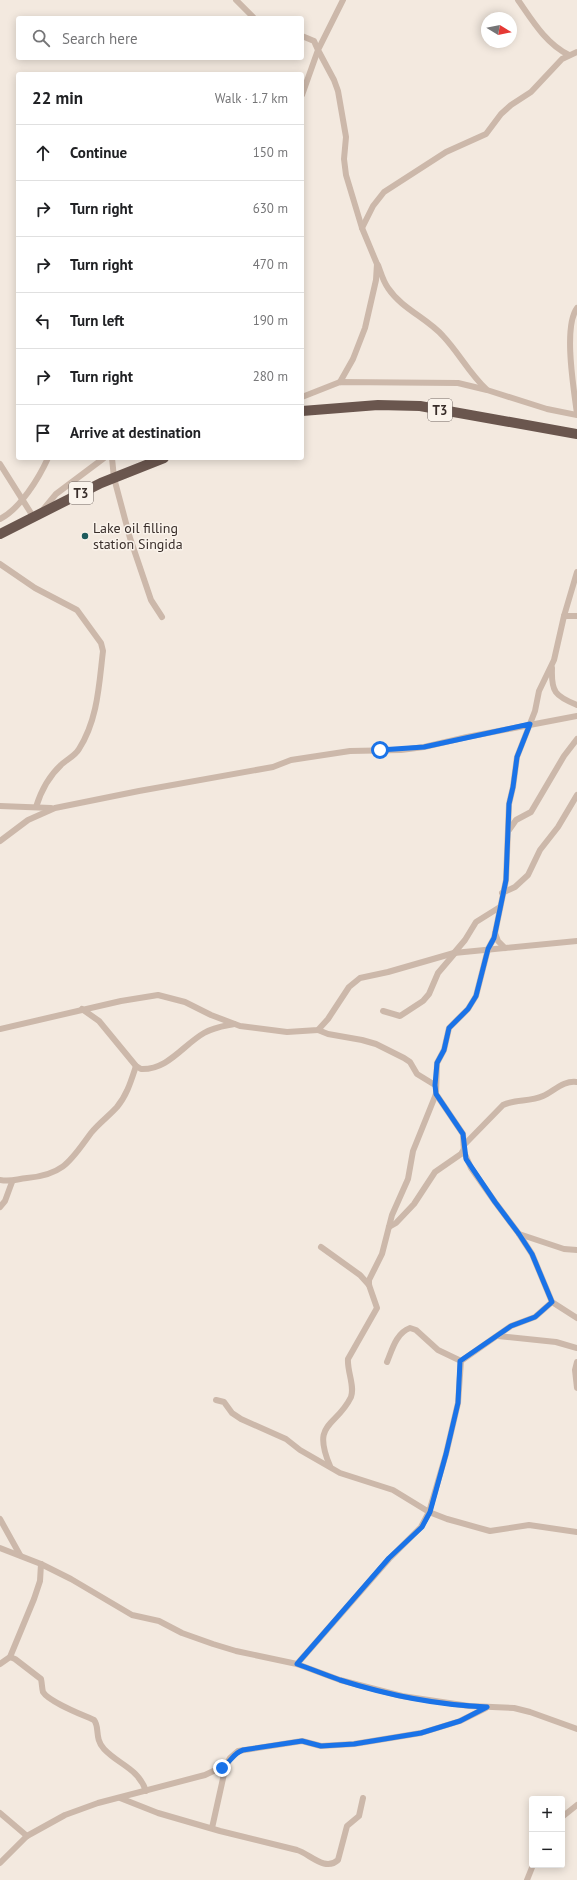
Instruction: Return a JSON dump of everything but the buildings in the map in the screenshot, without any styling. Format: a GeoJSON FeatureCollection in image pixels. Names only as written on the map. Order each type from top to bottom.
{"type":"FeatureCollection","features":[{"type":"Feature","properties":{"kind":"highway","name":"T3"},"geometry":{"type":"LineString","coordinates":[[304,412],[378,405],[420,406],[577,434]]}},
{"type":"Feature","properties":{"kind":"highway","name":"T3"},"geometry":{"type":"LineString","coordinates":[[0,534],[114,478],[159,460]]}},
{"type":"Feature","properties":{"kind":"street"},"geometry":{"type":"LineString","coordinates":[[236,0],[252,16]]}},
{"type":"Feature","properties":{"kind":"street"},"geometry":{"type":"LineString","coordinates":[[304,89],[318,50],[343,0]]}},
{"type":"Feature","properties":{"kind":"street"},"geometry":{"type":"LineString","coordinates":[[518,0],[532,22],[557,47],[569,55]]}},
{"type":"Feature","properties":{"kind":"street"},"geometry":{"type":"LineString","coordinates":[[304,37],[314,41],[334,80],[341,102],[346,137],[344,159],[346,175],[362,228],[387,287],[394,295],[443,336],[469,370],[487,390]]}},
{"type":"Feature","properties":{"kind":"street"},"geometry":{"type":"LineString","coordinates":[[362,228],[367,216],[384,192],[446,152],[486,134],[511,105],[531,92],[562,59],[577,52]]}},
{"type":"Feature","properties":{"kind":"street"},"geometry":{"type":"LineString","coordinates":[[340,382],[353,359],[365,328],[376,280],[377,264]]}},
{"type":"Feature","properties":{"kind":"street"},"geometry":{"type":"LineString","coordinates":[[304,396],[340,382],[458,383],[487,390],[524,403],[577,415],[570,339],[574,311],[577,308]]}},
{"type":"Feature","properties":{"kind":"street"},"geometry":{"type":"LineString","coordinates":[[0,519],[22,501],[47,460]]}},
{"type":"Feature","properties":{"kind":"street"},"geometry":{"type":"LineString","coordinates":[[0,464],[22,501],[38,515],[56,494],[101,460]]}},
{"type":"Feature","properties":{"kind":"street"},"geometry":{"type":"LineString","coordinates":[[112,460],[114,478],[130,538],[151,600],[162,617]]}},
{"type":"Feature","properties":{"kind":"street"},"geometry":{"type":"LineString","coordinates":[[0,564],[35,588],[77,610],[101,644],[103,651],[98,697],[89,730],[79,750],[60,765],[48,779],[36,807]]}},
{"type":"Feature","properties":{"kind":"street"},"geometry":{"type":"LineString","coordinates":[[577,572],[564,616],[552,666],[552,685],[555,692],[561,698],[577,705]]}},
{"type":"Feature","properties":{"kind":"street"},"geometry":{"type":"LineString","coordinates":[[564,616],[577,616]]}},
{"type":"Feature","properties":{"kind":"street"},"geometry":{"type":"LineString","coordinates":[[552,666],[539,691],[530,724],[517,757],[509,804],[506,846],[506,876],[495,933],[488,949],[476,996],[468,1009],[449,1028],[444,1050],[437,1063],[435,1085],[436,1094],[462,1132],[466,1159],[532,1254],[552,1302],[577,1318]]}},
{"type":"Feature","properties":{"kind":"street"},"geometry":{"type":"LineString","coordinates":[[0,841],[28,820],[55,808],[273,767],[291,760],[350,751],[401,750],[424,747],[530,724],[577,716]]}},
{"type":"Feature","properties":{"kind":"street"},"geometry":{"type":"LineString","coordinates":[[508,830],[516,820],[530,812],[564,756],[577,739]]}},
{"type":"Feature","properties":{"kind":"street"},"geometry":{"type":"LineString","coordinates":[[502,893],[515,887],[528,875],[540,850],[558,827],[577,795]]}},
{"type":"Feature","properties":{"kind":"street"},"geometry":{"type":"LineString","coordinates":[[0,806],[55,808]]}},
{"type":"Feature","properties":{"kind":"street"},"geometry":{"type":"LineString","coordinates":[[383,1011],[400,1016],[423,1001],[429,994],[441,968],[465,940],[476,922],[495,912],[500,907]]}},
{"type":"Feature","properties":{"kind":"street"},"geometry":{"type":"LineString","coordinates":[[495,933],[498,941],[505,948]]}},
{"type":"Feature","properties":{"kind":"street"},"geometry":{"type":"LineString","coordinates":[[318,1030],[324,1024],[348,987],[356,980],[455,953],[577,941]]}},
{"type":"Feature","properties":{"kind":"street"},"geometry":{"type":"LineString","coordinates":[[0,1029],[82,1009],[158,995],[185,1002],[234,1024],[287,1032],[318,1030],[328,1034],[376,1044],[410,1062],[417,1074],[435,1085]]}},
{"type":"Feature","properties":{"kind":"street"},"geometry":{"type":"LineString","coordinates":[[82,1009],[99,1021],[136,1066],[145,1069],[168,1062],[186,1045],[203,1033],[213,1028],[234,1024]]}},
{"type":"Feature","properties":{"kind":"street"},"geometry":{"type":"LineString","coordinates":[[0,1180],[12,1182],[26,1178],[47,1176],[72,1159],[80,1151],[102,1121],[117,1108],[128,1091],[136,1066]]}},
{"type":"Feature","properties":{"kind":"street"},"geometry":{"type":"LineString","coordinates":[[389,1227],[396,1223],[414,1204],[435,1172],[461,1154],[464,1147],[503,1105],[509,1102],[542,1097],[568,1082],[577,1082]]}},
{"type":"Feature","properties":{"kind":"street"},"geometry":{"type":"LineString","coordinates":[[368,1285],[382,1254],[392,1215],[405,1188],[415,1144],[436,1094]]}},
{"type":"Feature","properties":{"kind":"street"},"geometry":{"type":"LineString","coordinates":[[0,1207],[5,1201],[12,1182]]}},
{"type":"Feature","properties":{"kind":"street"},"geometry":{"type":"LineString","coordinates":[[519,1234],[557,1247],[577,1250]]}},
{"type":"Feature","properties":{"kind":"street"},"geometry":{"type":"LineString","coordinates":[[322,1247],[360,1275],[368,1285],[377,1308],[348,1359],[347,1367],[353,1394],[350,1401],[326,1427],[324,1434],[325,1454],[330,1466]]}},
{"type":"Feature","properties":{"kind":"street"},"geometry":{"type":"LineString","coordinates":[[460,1361],[511,1326],[535,1317],[552,1302]]}},
{"type":"Feature","properties":{"kind":"street"},"geometry":{"type":"LineString","coordinates":[[387,1362],[397,1340],[403,1332],[410,1328],[416,1330],[438,1350],[460,1361]]}},
{"type":"Feature","properties":{"kind":"street"},"geometry":{"type":"LineString","coordinates":[[498,1336],[550,1342],[577,1348]]}},
{"type":"Feature","properties":{"kind":"street"},"geometry":{"type":"LineString","coordinates":[[297,1664],[389,1558],[422,1527],[430,1512],[458,1403],[460,1361]]}},
{"type":"Feature","properties":{"kind":"street"},"geometry":{"type":"LineString","coordinates":[[577,1362],[575,1370],[577,1388]]}},
{"type":"Feature","properties":{"kind":"street"},"geometry":{"type":"LineString","coordinates":[[216,1400],[224,1402],[232,1413],[241,1419],[282,1437],[300,1450],[347,1476],[393,1490],[430,1512],[490,1531],[529,1525],[577,1532]]}},
{"type":"Feature","properties":{"kind":"street"},"geometry":{"type":"LineString","coordinates":[[0,1519],[20,1555]]}},
{"type":"Feature","properties":{"kind":"street"},"geometry":{"type":"LineString","coordinates":[[0,1548],[41,1564],[72,1579],[132,1614],[159,1621],[182,1633],[236,1651],[297,1664],[340,1680],[402,1696],[469,1706],[514,1708],[530,1712],[577,1729]]}},
{"type":"Feature","properties":{"kind":"street"},"geometry":{"type":"LineString","coordinates":[[0,1664],[10,1657],[40,1581],[41,1564]]}},
{"type":"Feature","properties":{"kind":"street"},"geometry":{"type":"LineString","coordinates":[[10,1657],[15,1659],[40,1679],[43,1691],[46,1695],[66,1708],[94,1720],[96,1723],[98,1740],[104,1750],[140,1777],[146,1791]]}},
{"type":"Feature","properties":{"kind":"street"},"geometry":{"type":"LineString","coordinates":[[212,1828],[226,1765],[230,1758],[238,1751],[302,1741],[321,1746],[354,1744],[421,1733],[460,1721],[487,1707]]}},
{"type":"Feature","properties":{"kind":"street"},"geometry":{"type":"LineString","coordinates":[[0,1863],[28,1836],[65,1815],[98,1803],[205,1775],[226,1765]]}},
{"type":"Feature","properties":{"kind":"street"},"geometry":{"type":"LineString","coordinates":[[120,1798],[158,1813],[233,1835],[250,1837],[297,1850],[305,1853],[317,1861],[330,1865],[338,1860],[346,1826],[359,1816],[363,1798]]}},
{"type":"Feature","properties":{"kind":"street"},"geometry":{"type":"LineString","coordinates":[[565,1815],[577,1806]]}},
{"type":"Feature","properties":{"kind":"street"},"geometry":{"type":"LineString","coordinates":[[0,1813],[28,1836]]}},
{"type":"Feature","properties":{"kind":"street"},"geometry":{"type":"LineString","coordinates":[[526,1880],[531,1868]]}},
{"type":"Feature","properties":{"kind":"place","name":"Lake oil filling station Singida"},"geometry":{"type":"Point","coordinates":[85,536]}},
{"type":"Feature","properties":{"kind":"route"},"geometry":{"type":"LineString","coordinates":[[222,1768],[238,1751],[302,1741],[321,1746],[354,1744],[421,1733],[460,1721],[487,1707],[469,1706],[402,1696],[340,1680],[297,1664],[389,1558],[422,1527],[430,1512],[458,1403],[461,1370],[460,1361],[511,1326],[535,1317],[552,1302],[532,1254],[466,1159],[463,1134],[436,1094],[435,1085],[437,1063],[444,1050],[449,1028],[468,1009],[476,996],[483,974],[488,949],[494,938],[502,893],[506,880],[506,846],[509,804],[517,757],[521,742],[530,724],[424,747],[401,750],[380,750]]}}]}
